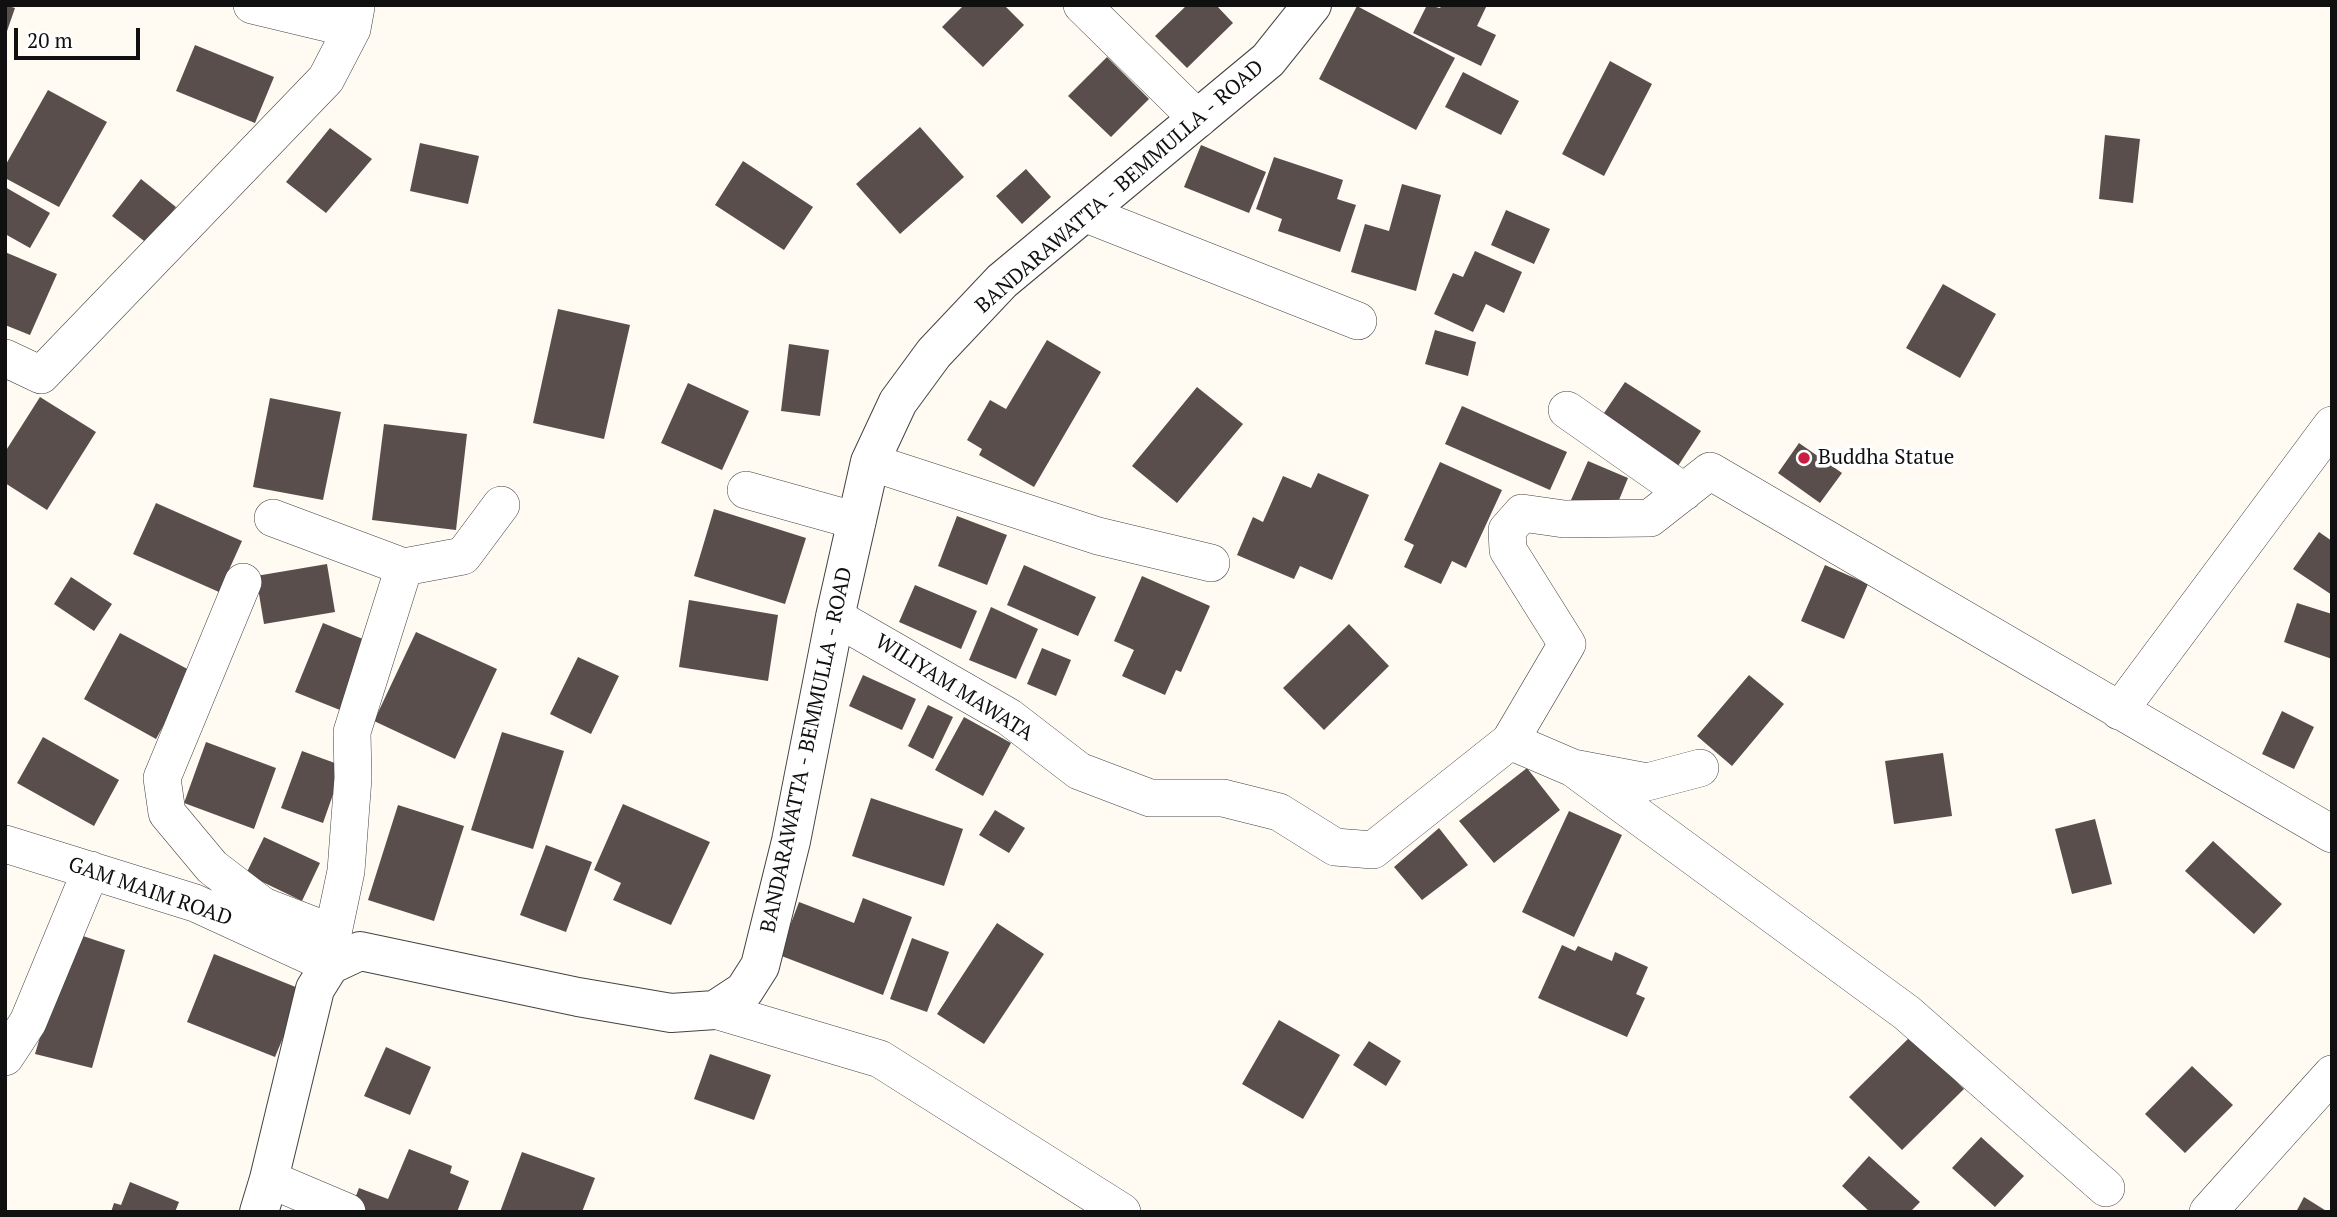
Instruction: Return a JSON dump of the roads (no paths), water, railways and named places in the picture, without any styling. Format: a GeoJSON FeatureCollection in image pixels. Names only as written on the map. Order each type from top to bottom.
{"type":"FeatureCollection","features":[{"type":"Feature","properties":{"kind":"street"},"geometry":{"type":"LineString","coordinates":[[5,358],[41,375],[326,79],[354,17],[252,5]]}},
{"type":"Feature","properties":{"kind":"street"},"geometry":{"type":"LineString","coordinates":[[1082,5],[1198,119]]}},
{"type":"Feature","properties":{"kind":"street","name":"BANDARAWATTA - BEMMULLA - ROAD"},"geometry":{"type":"LineString","coordinates":[[332,949],[359,951],[578,997],[671,1013],[715,1010],[744,991],[760,965],[791,841],[835,617],[870,462],[898,402],[934,353],[1002,281],[1268,60],[1312,5]]}},
{"type":"Feature","properties":{"kind":"street"},"geometry":{"type":"LineString","coordinates":[[1084,213],[1358,321]]}},
{"type":"Feature","properties":{"kind":"street"},"geometry":{"type":"LineString","coordinates":[[1567,410],[1684,492]]}},
{"type":"Feature","properties":{"kind":"street"},"geometry":{"type":"LineString","coordinates":[[2119,711],[2332,425]]}},
{"type":"Feature","properties":{"kind":"street"},"geometry":{"type":"LineString","coordinates":[[870,462],[1098,536],[1211,563]]}},
{"type":"Feature","properties":{"kind":"street"},"geometry":{"type":"LineString","coordinates":[[1700,768],[1647,782],[1573,768],[1510,741],[1567,644],[1508,550],[1507,530],[1522,513],[1564,519],[1650,518],[1710,471],[2332,834]]}},
{"type":"Feature","properties":{"kind":"street"},"geometry":{"type":"LineString","coordinates":[[746,490],[857,521]]}},
{"type":"Feature","properties":{"kind":"street"},"geometry":{"type":"LineString","coordinates":[[273,518],[404,567],[463,556],[501,505]]}},
{"type":"Feature","properties":{"kind":"street"},"geometry":{"type":"LineString","coordinates":[[347,1212],[264,1196],[315,989],[332,949],[346,871],[353,778],[352,732],[404,567]]}},
{"type":"Feature","properties":{"kind":"street"},"geometry":{"type":"LineString","coordinates":[[243,582],[162,778],[167,813],[212,867],[263,906],[332,949]]}},
{"type":"Feature","properties":{"kind":"street","name":"WILIYAM MAWATA"},"geometry":{"type":"LineString","coordinates":[[835,617],[1009,717],[1079,771],[1150,798],[1223,798],[1279,812],[1335,847],[1373,849],[1510,741]]}},
{"type":"Feature","properties":{"kind":"street"},"geometry":{"type":"LineString","coordinates":[[1573,768],[1907,1013],[2106,1188]]}},
{"type":"Feature","properties":{"kind":"street","name":"GAM MAIM ROAD"},"geometry":{"type":"LineString","coordinates":[[5,844],[332,949]]}},
{"type":"Feature","properties":{"kind":"street"},"geometry":{"type":"LineString","coordinates":[[5,1057],[28,1022],[92,870]]}},
{"type":"Feature","properties":{"kind":"street"},"geometry":{"type":"LineString","coordinates":[[715,1010],[880,1059],[1122,1212]]}},
{"type":"Feature","properties":{"kind":"street"},"geometry":{"type":"LineString","coordinates":[[2208,1212],[2332,1074]]}},
{"type":"Feature","properties":{"kind":"place","name":"Buddha Statue"},"geometry":{"type":"Point","coordinates":[1804,458]}}]}
